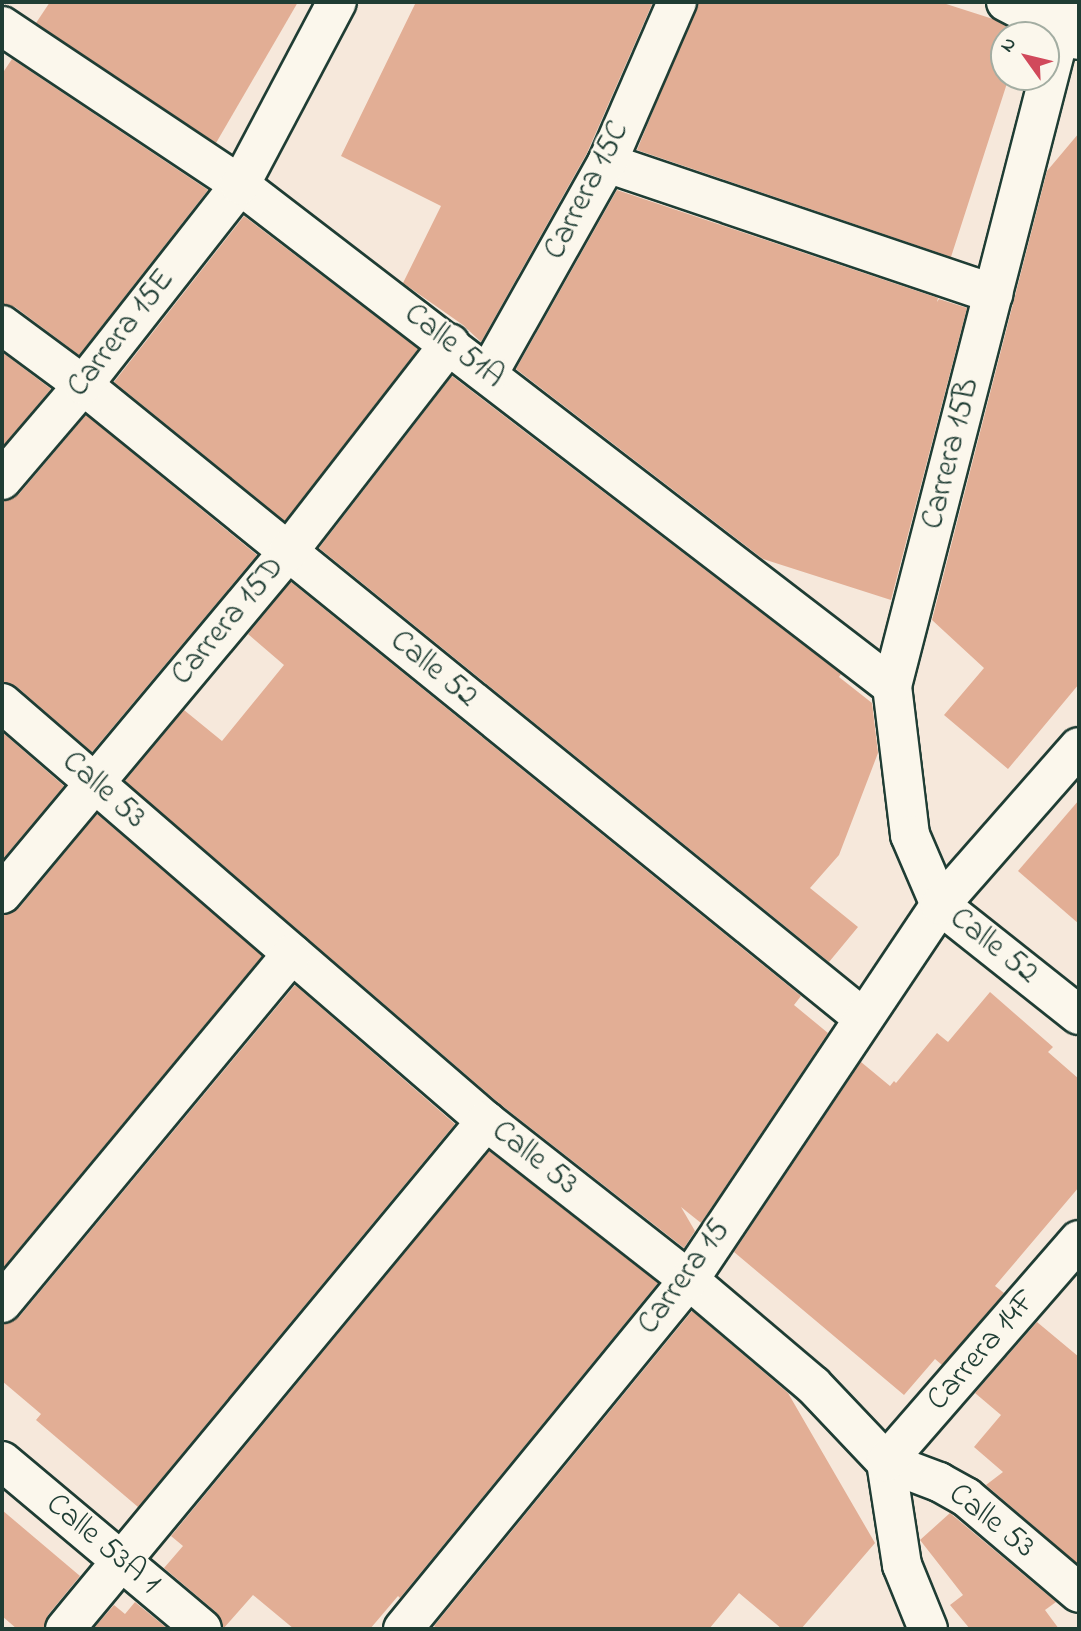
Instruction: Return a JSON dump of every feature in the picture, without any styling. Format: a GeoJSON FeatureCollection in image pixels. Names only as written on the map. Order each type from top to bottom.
{"type":"FeatureCollection","features":[{"type":"Feature","properties":{"kind":"street"},"geometry":{"type":"LineString","coordinates":[[240,185],[337,2]]}},
{"type":"Feature","properties":{"kind":"street","name":"Carrera 15C"},"geometry":{"type":"LineString","coordinates":[[488,374],[607,163],[677,2]]}},
{"type":"Feature","properties":{"kind":"street"},"geometry":{"type":"LineString","coordinates":[[1006,2],[1070,24]]}},
{"type":"Feature","properties":{"kind":"street","name":"Carrera 15B"},"geometry":{"type":"LineString","coordinates":[[940,905],[910,835],[892,686],[993,294],[1070,24]]}},
{"type":"Feature","properties":{"kind":"street","name":"Calle 51A"},"geometry":{"type":"LineString","coordinates":[[2,26],[240,185],[450,343],[892,686]]}},
{"type":"Feature","properties":{"kind":"street"},"geometry":{"type":"LineString","coordinates":[[607,163],[993,294]]}},
{"type":"Feature","properties":{"kind":"street","name":"Carrera 15E"},"geometry":{"type":"LineString","coordinates":[[2,481],[83,385],[240,185]]}},
{"type":"Feature","properties":{"kind":"street","name":"Calle 52"},"geometry":{"type":"LineString","coordinates":[[2,325],[83,385],[862,1017]]}},
{"type":"Feature","properties":{"kind":"street","name":"Carrera 15D"},"geometry":{"type":"LineString","coordinates":[[2,894],[288,552],[450,343]]}},
{"type":"Feature","properties":{"kind":"street","name":"Calle 53"},"geometry":{"type":"LineString","coordinates":[[2,703],[486,1121],[689,1280],[813,1385],[886,1462],[939,1482],[966,1497],[1079,1593]]}},
{"type":"Feature","properties":{"kind":"street","name":"Carrera 15"},"geometry":{"type":"LineString","coordinates":[[403,1629],[689,1280],[862,1017],[940,905],[1079,747]]}},
{"type":"Feature","properties":{"kind":"street","name":"Calle 52"},"geometry":{"type":"LineString","coordinates":[[940,905],[1079,1015]]}},
{"type":"Feature","properties":{"kind":"street"},"geometry":{"type":"LineString","coordinates":[[2,1303],[292,954]]}},
{"type":"Feature","properties":{"kind":"street"},"geometry":{"type":"LineString","coordinates":[[65,1629],[486,1121]]}},
{"type":"Feature","properties":{"kind":"street","name":"Carrera 14F"},"geometry":{"type":"LineString","coordinates":[[886,1462],[1079,1240]]}},
{"type":"Feature","properties":{"kind":"street","name":"Calle 53A 1"},"geometry":{"type":"LineString","coordinates":[[2,1461],[202,1629]]}},
{"type":"Feature","properties":{"kind":"street"},"geometry":{"type":"LineString","coordinates":[[886,1462],[902,1565],[928,1629]]}},
{"type":"Feature","properties":{"kind":"building"},"geometry":{"type":"Polygon","coordinates":[[[50,2],[298,2],[216,143],[36,23],[50,2]]]}},
{"type":"Feature","properties":{"kind":"building"},"geometry":{"type":"Polygon","coordinates":[[[416,2],[653,2],[587,153],[481,342],[463,325],[403,283],[441,206],[341,156],[416,2]]]}},
{"type":"Feature","properties":{"kind":"building"},"geometry":{"type":"Polygon","coordinates":[[[698,2],[940,2],[997,21],[990,21],[990,91],[1004,91],[951,257],[637,150],[698,2]]]}},
{"type":"Feature","properties":{"kind":"building"},"geometry":{"type":"Polygon","coordinates":[[[12,59],[208,190],[79,355],[15,307],[2,304],[2,74],[12,59]]]}},
{"type":"Feature","properties":{"kind":"building"},"geometry":{"type":"Polygon","coordinates":[[[1079,133],[1079,684],[1008,769],[944,715],[984,668],[932,620],[1047,171],[1079,133]]]}},
{"type":"Feature","properties":{"kind":"building"},"geometry":{"type":"Polygon","coordinates":[[[617,190],[938,298],[937,302],[939,299],[967,308],[891,600],[763,559],[516,369],[617,190]]]}},
{"type":"Feature","properties":{"kind":"building"},"geometry":{"type":"Polygon","coordinates":[[[244,216],[418,349],[285,521],[114,382],[244,216]]]}},
{"type":"Feature","properties":{"kind":"building"},"geometry":{"type":"Polygon","coordinates":[[[2,352],[51,389],[2,447],[2,352]]]}},
{"type":"Feature","properties":{"kind":"building"},"geometry":{"type":"Polygon","coordinates":[[[452,376],[841,674],[839,677],[872,703],[878,753],[839,855],[810,888],[858,927],[829,962],[319,548],[452,376]]]}},
{"type":"Feature","properties":{"kind":"building"},"geometry":{"type":"Polygon","coordinates":[[[86,415],[257,555],[92,752],[16,686],[2,682],[2,501],[19,494],[86,415]]]}},
{"type":"Feature","properties":{"kind":"building"},"geometry":{"type":"Polygon","coordinates":[[[291,582],[801,996],[794,1005],[828,1033],[701,1223],[681,1207],[695,1231],[684,1248],[500,1104],[125,781],[184,710],[222,741],[284,665],[248,634],[291,582]]]}},
{"type":"Feature","properties":{"kind":"building"},"geometry":{"type":"Polygon","coordinates":[[[2,732],[64,786],[2,860],[2,732]]]}},
{"type":"Feature","properties":{"kind":"building"},"geometry":{"type":"Polygon","coordinates":[[[1079,800],[1079,924],[1018,871],[1079,800]]]}},
{"type":"Feature","properties":{"kind":"building"},"geometry":{"type":"Polygon","coordinates":[[[97,814],[262,956],[2,1269],[2,915],[19,908],[97,814]]]}},
{"type":"Feature","properties":{"kind":"building"},"geometry":{"type":"Polygon","coordinates":[[[295,985],[455,1124],[138,1507],[36,1420],[41,1414],[2,1381],[2,1324],[19,1317],[295,985]]]}},
{"type":"Feature","properties":{"kind":"building"},"geometry":{"type":"Polygon","coordinates":[[[990,992],[1053,1047],[1048,1052],[1079,1079],[1079,1187],[995,1286],[1004,1293],[942,1365],[935,1359],[904,1395],[734,1252],[861,1062],[890,1086],[894,1081],[896,1083],[937,1033],[948,1042],[990,992]]]}},
{"type":"Feature","properties":{"kind":"building"},"geometry":{"type":"Polygon","coordinates":[[[489,1151],[658,1283],[400,1598],[398,1596],[370,1629],[294,1629],[253,1595],[223,1629],[216,1612],[164,1568],[183,1546],[171,1536],[489,1151]]]}},
{"type":"Feature","properties":{"kind":"building"},"geometry":{"type":"Polygon","coordinates":[[[692,1311],[788,1393],[875,1543],[801,1629],[782,1629],[739,1593],[709,1629],[438,1629],[434,1626],[692,1311]]]}},
{"type":"Feature","properties":{"kind":"building"},"geometry":{"type":"Polygon","coordinates":[[[1037,1322],[1079,1357],[1079,1565],[986,1485],[1003,1472],[974,1447],[1001,1415],[975,1393],[1037,1322]]]}},
{"type":"Feature","properties":{"kind":"building"},"geometry":{"type":"Polygon","coordinates":[[[2,1510],[80,1576],[48,1615],[44,1629],[17,1629],[2,1616],[2,1510]]]}},
{"type":"Feature","properties":{"kind":"building"},"geometry":{"type":"Polygon","coordinates":[[[950,1513],[1056,1602],[1045,1610],[1059,1629],[970,1629],[950,1605],[963,1595],[920,1540],[950,1513]]]}},
{"type":"Feature","properties":{"kind":"building"},"geometry":{"type":"Polygon","coordinates":[[[135,1602],[168,1629],[93,1629],[114,1605],[125,1614],[135,1602]]]}}]}
